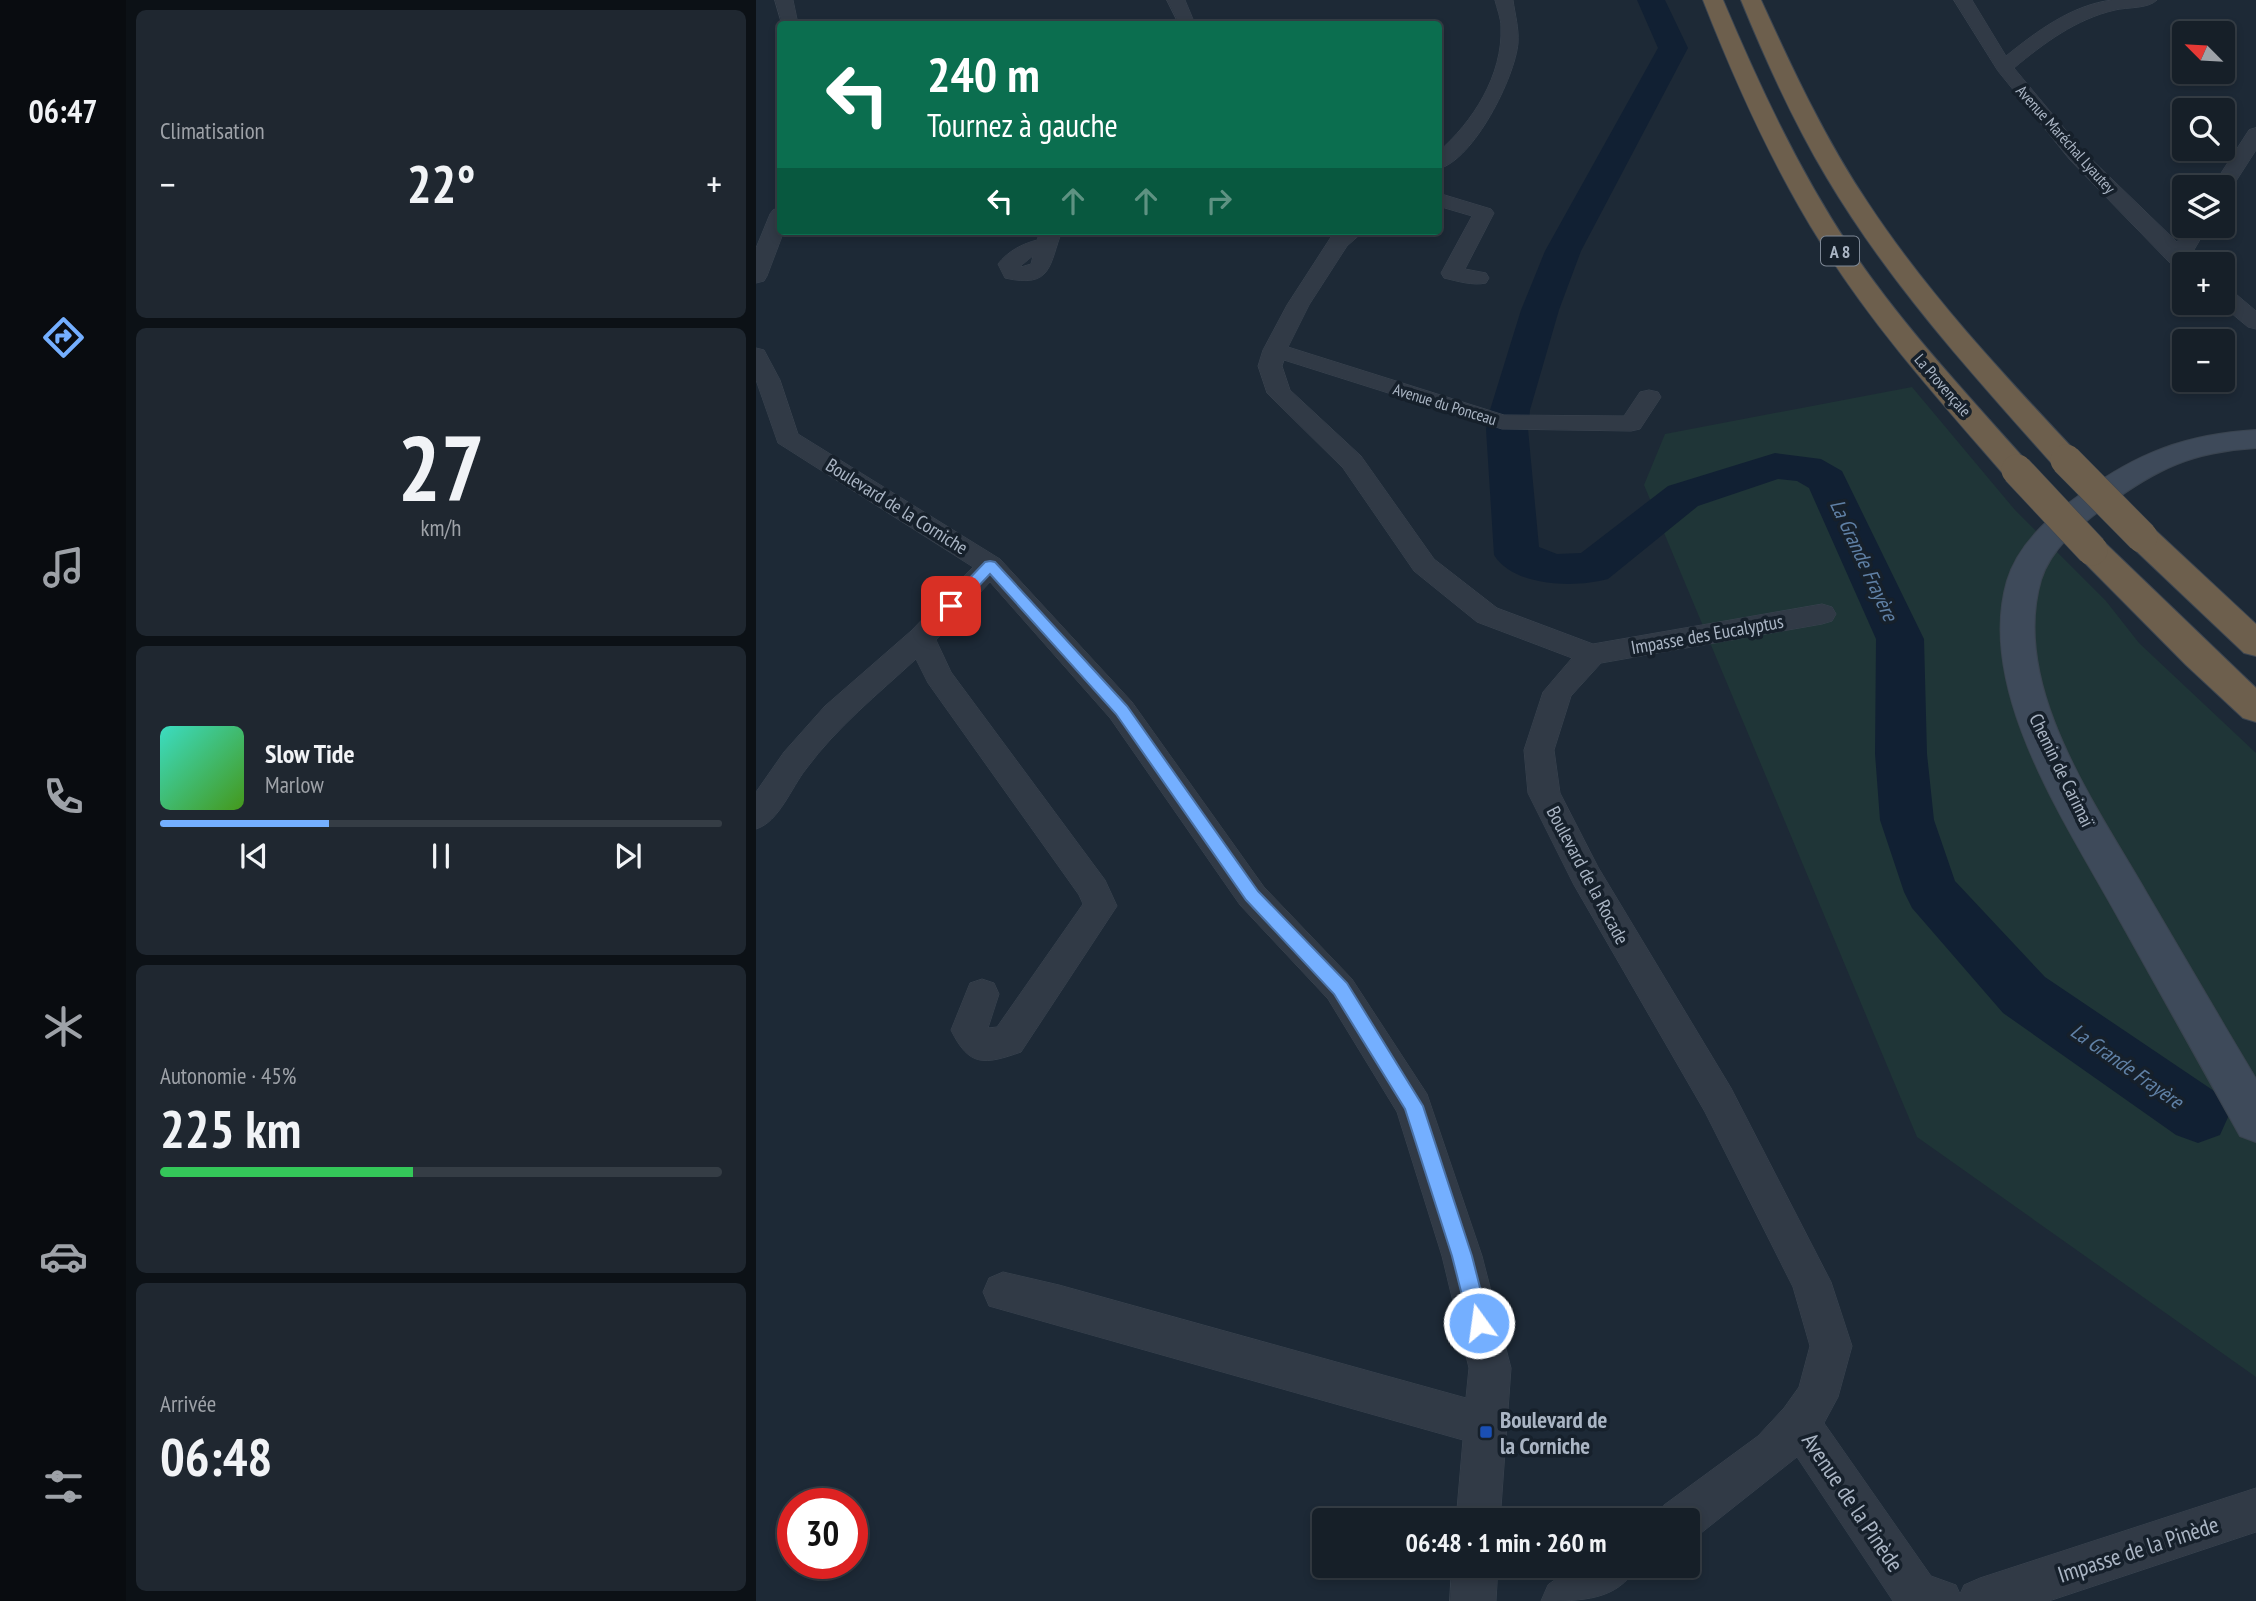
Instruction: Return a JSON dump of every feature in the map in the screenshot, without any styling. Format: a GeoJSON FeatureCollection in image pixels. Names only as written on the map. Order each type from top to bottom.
{"type":"FeatureCollection","features":[{"type":"Feature","properties":{"kind":"highway","name":"La Provençale"},"geometry":{"type":"LineString","coordinates":[[1713,0],[1749,89],[1782,155],[1858,278],[1917,356],[2017,470],[2092,550],[2256,709]]}},
{"type":"Feature","properties":{"kind":"highway","name":"A 8"},"geometry":{"type":"LineString","coordinates":[[1751,0],[1787,82],[1855,203],[1948,327],[2066,460],[2142,537],[2256,644]]}},
{"type":"Feature","properties":{"kind":"street"},"geometry":{"type":"LineString","coordinates":[[784,0],[789,21]]}},
{"type":"Feature","properties":{"kind":"street"},"geometry":{"type":"LineString","coordinates":[[1176,0],[1186,21]]}},
{"type":"Feature","properties":{"kind":"street"},"geometry":{"type":"LineString","coordinates":[[1442,159],[1467,134],[1502,74],[1510,24],[1504,0]]}},
{"type":"Feature","properties":{"kind":"street","name":"Avenue Maréchal Lyautey"},"geometry":{"type":"LineString","coordinates":[[1963,0],[2004,67],[2077,156],[2173,252]]}},
{"type":"Feature","properties":{"kind":"street"},"geometry":{"type":"LineString","coordinates":[[2004,67],[2040,37],[2075,16],[2123,2],[2148,0]]}},
{"type":"Feature","properties":{"kind":"street"},"geometry":{"type":"LineString","coordinates":[[2230,175],[2256,134]]}},
{"type":"Feature","properties":{"kind":"street"},"geometry":{"type":"LineString","coordinates":[[1442,200],[1484,213],[1452,273],[1478,278]]}},
{"type":"Feature","properties":{"kind":"street"},"geometry":{"type":"LineString","coordinates":[[756,275],[777,222]]}},
{"type":"Feature","properties":{"kind":"street"},"geometry":{"type":"LineString","coordinates":[[1348,235],[1339,242],[1298,305],[1275,350],[1270,366],[1279,393],[1352,462],[1424,565],[1487,615],[1592,654]]}},
{"type":"Feature","properties":{"kind":"street"},"geometry":{"type":"LineString","coordinates":[[2235,305],[2256,323]]}},
{"type":"Feature","properties":{"kind":"street","name":"Avenue du Ponceau"},"geometry":{"type":"LineString","coordinates":[[1275,350],[1513,422],[1631,424],[1649,397]]}},
{"type":"Feature","properties":{"kind":"street","name":"Boulevard de la Corniche"},"geometry":{"type":"LineString","coordinates":[[756,355],[768,380],[787,438],[990,565],[1121,710],[1252,896],[1340,989],[1414,1106],[1462,1256],[1490,1368],[1479,1508]]}},
{"type":"Feature","properties":{"kind":"street","name":"Chemin de Carimaï"},"geometry":{"type":"LineString","coordinates":[[2256,439],[2206,443],[2168,454],[2137,468],[2081,508],[2035,554],[2024,579],[2018,631],[2023,679],[2037,725],[2108,862],[2256,1121]]}},
{"type":"Feature","properties":{"kind":"street"},"geometry":{"type":"LineString","coordinates":[[756,817],[795,760],[836,714],[920,638],[990,565]]}},
{"type":"Feature","properties":{"kind":"street","name":"Impasse des Eucalyptus"},"geometry":{"type":"LineString","coordinates":[[1592,654],[1822,614]]}},
{"type":"Feature","properties":{"kind":"street"},"geometry":{"type":"LineString","coordinates":[[920,638],[938,676],[1093,889],[1100,906],[1007,1041],[980,1046],[970,1030],[982,994]]}},
{"type":"Feature","properties":{"kind":"street","name":"Boulevard de la Rocade"},"geometry":{"type":"LineString","coordinates":[[1592,654],[1558,692],[1539,750],[1544,793],[1593,888],[1718,1100],[1811,1282],[1831,1346],[1817,1397],[1799,1423],[1773,1451],[1697,1508]]}},
{"type":"Feature","properties":{"kind":"street"},"geometry":{"type":"LineString","coordinates":[[1003,1292],[1059,1305],[1486,1425]]}},
{"type":"Feature","properties":{"kind":"street","name":"Avenue de la Pinède"},"geometry":{"type":"LineString","coordinates":[[1799,1423],[1917,1596],[1940,1601]]}},
{"type":"Feature","properties":{"kind":"street","name":"Impasse de la Pinède"},"geometry":{"type":"LineString","coordinates":[[1980,1601],[2256,1510]]}},
{"type":"Feature","properties":{"kind":"street"},"geometry":{"type":"LineString","coordinates":[[1472,1601],[1474,1578]]}},
{"type":"Feature","properties":{"kind":"street"},"geometry":{"type":"LineString","coordinates":[[1564,1601],[1597,1578]]}},
{"type":"Feature","properties":{"kind":"green space"},"geometry":{"type":"Polygon","coordinates":[[[1912,387],[2015,510],[2106,601],[2139,643],[2256,753],[2256,1377],[1917,1137],[1644,485],[1665,434],[1912,387]]]}},
{"type":"Feature","properties":{"kind":"waterway","name":"La Grande Frayère"},"geometry":{"type":"LineString","coordinates":[[1651,0],[1673,48],[1563,251],[1540,310],[1510,410],[1507,429],[1517,555],[1552,569],[1592,568],[1683,496],[1775,466],[1806,468],[1827,480],[1900,639],[1901,754],[1907,820],[1932,892],[2024,995],[2198,1115]]}},
{"type":"Feature","properties":{"kind":"place","name":"Boulevard de la Corniche"},"geometry":{"type":"Point","coordinates":[1486,1432]}},
{"type":"Feature","properties":{"kind":"route"},"geometry":{"type":"LineString","coordinates":[[951,606],[990,565],[1121,710],[1252,896],[1340,989],[1414,1106],[1462,1256],[1479,1323]]}}]}
